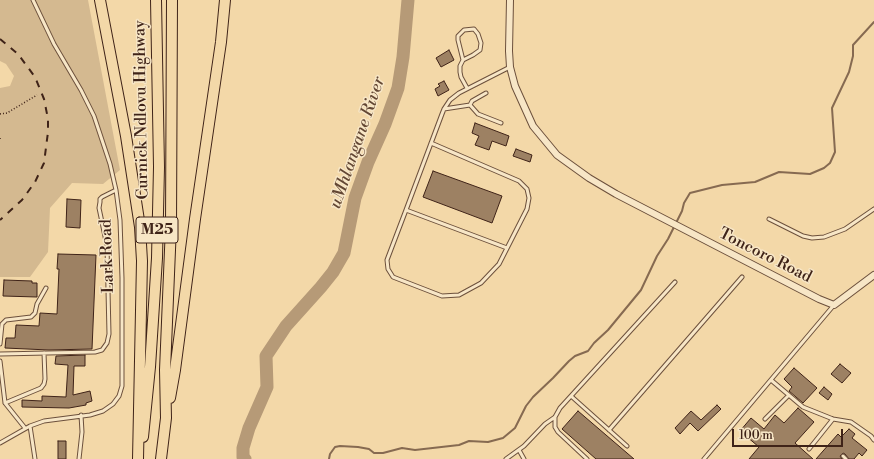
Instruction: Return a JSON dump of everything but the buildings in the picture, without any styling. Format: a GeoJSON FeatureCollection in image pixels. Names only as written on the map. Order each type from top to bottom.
{"type":"FeatureCollection","features":[{"type":"Feature","properties":{"kind":"main road"},"geometry":{"type":"LineString","coordinates":[[100,0],[126,136],[140,227],[142,261],[138,459]]}},
{"type":"Feature","properties":{"kind":"main road","name":"Curnick Ndlovu Highway"},"geometry":{"type":"LineString","coordinates":[[141,459],[150,367],[159,167],[156,0]]}},
{"type":"Feature","properties":{"kind":"main road","name":"Curnick Ndlovu Highway"},"geometry":{"type":"LineString","coordinates":[[161,459],[166,418],[165,370],[171,226],[172,0]]}},
{"type":"Feature","properties":{"kind":"main road"},"geometry":{"type":"LineString","coordinates":[[166,418],[176,370],[195,219],[221,42],[225,0]]}},
{"type":"Feature","properties":{"kind":"street"},"geometry":{"type":"LineString","coordinates":[[510,0],[510,67]]}},
{"type":"Feature","properties":{"kind":"street","name":"Toncoro Road"},"geometry":{"type":"LineString","coordinates":[[510,67],[515,86],[533,126],[557,155],[602,186],[819,299],[834,305]]}},
{"type":"Feature","properties":{"kind":"street"},"geometry":{"type":"LineString","coordinates":[[834,305],[874,275]]}},
{"type":"Feature","properties":{"kind":"lane","name":"Lark Road"},"geometry":{"type":"LineString","coordinates":[[0,443],[25,428],[44,421],[90,415],[103,411],[113,404],[119,396],[122,386],[122,278],[120,220],[116,190],[108,158],[94,116],[32,1]]}},
{"type":"Feature","properties":{"kind":"lane"},"geometry":{"type":"LineString","coordinates":[[463,60],[458,36],[464,30],[474,29],[478,34],[481,43],[480,50],[474,55],[463,60],[460,66],[461,77],[467,88]]}},
{"type":"Feature","properties":{"kind":"lane"},"geometry":{"type":"LineString","coordinates":[[431,143],[519,181],[527,189],[529,198],[527,209],[499,264],[481,283],[459,295],[442,296],[393,277],[388,270],[387,260],[431,143],[444,109],[450,100],[459,93],[510,67]]}},
{"type":"Feature","properties":{"kind":"lane"},"geometry":{"type":"LineString","coordinates":[[444,109],[470,105],[472,101],[486,93]]}},
{"type":"Feature","properties":{"kind":"lane"},"geometry":{"type":"LineString","coordinates":[[470,105],[478,114],[501,123]]}},
{"type":"Feature","properties":{"kind":"lane"},"geometry":{"type":"LineString","coordinates":[[0,354],[95,352],[102,350],[107,343],[109,334],[107,246],[100,208],[100,199],[116,190]]}},
{"type":"Feature","properties":{"kind":"lane"},"geometry":{"type":"LineString","coordinates":[[769,219],[803,236],[812,238],[824,237],[845,230],[874,209]]}},
{"type":"Feature","properties":{"kind":"lane"},"geometry":{"type":"LineString","coordinates":[[406,210],[507,248]]}},
{"type":"Feature","properties":{"kind":"lane"},"geometry":{"type":"LineString","coordinates":[[609,430],[742,277]]}},
{"type":"Feature","properties":{"kind":"lane"},"geometry":{"type":"LineString","coordinates":[[506,459],[524,446],[545,424],[555,417],[560,408],[675,282]]}},
{"type":"Feature","properties":{"kind":"lane"},"geometry":{"type":"LineString","coordinates":[[0,344],[2,324],[6,320],[31,317],[35,313],[37,304],[46,288]]}},
{"type":"Feature","properties":{"kind":"lane"},"geometry":{"type":"LineString","coordinates":[[704,459],[834,305]]}},
{"type":"Feature","properties":{"kind":"lane"},"geometry":{"type":"LineString","coordinates":[[5,404],[36,391],[44,384],[44,353]]}},
{"type":"Feature","properties":{"kind":"lane"},"geometry":{"type":"LineString","coordinates":[[0,361],[5,404],[25,428]]}},
{"type":"Feature","properties":{"kind":"lane"},"geometry":{"type":"LineString","coordinates":[[771,380],[803,407],[833,419],[851,422],[871,436],[874,440]]}},
{"type":"Feature","properties":{"kind":"lane"},"geometry":{"type":"LineString","coordinates":[[765,419],[789,395]]}},
{"type":"Feature","properties":{"kind":"lane"},"geometry":{"type":"LineString","coordinates":[[571,396],[627,446]]}},
{"type":"Feature","properties":{"kind":"lane"},"geometry":{"type":"LineString","coordinates":[[79,459],[82,432],[81,415]]}},
{"type":"Feature","properties":{"kind":"lane"},"geometry":{"type":"LineString","coordinates":[[555,417],[555,427],[558,432],[587,459]]}},
{"type":"Feature","properties":{"kind":"lane"},"geometry":{"type":"LineString","coordinates":[[809,449],[833,419]]}},
{"type":"Feature","properties":{"kind":"lane"},"geometry":{"type":"LineString","coordinates":[[30,426],[35,459]]}},
{"type":"Feature","properties":{"kind":"lane"},"geometry":{"type":"LineString","coordinates":[[519,450],[524,459]]}},
{"type":"Feature","properties":{"kind":"path"},"geometry":{"type":"LineString","coordinates":[[0,114],[7,113],[37,95]]}},
{"type":"Feature","properties":{"kind":"shaded area"},"geometry":{"type":"Polygon","coordinates":[[[0,0],[88,0],[120,170],[103,184],[72,183],[50,208],[48,252],[30,277],[0,277],[0,88],[10,86],[14,76],[6,64],[0,61],[0,0]]]}},
{"type":"Feature","properties":{"kind":"waterway","name":"uMhlangane River"},"geometry":{"type":"LineString","coordinates":[[245,459],[243,457],[243,448],[249,428],[267,387],[266,356],[286,326],[333,272],[344,253],[355,198],[398,88],[403,57],[408,0]]}},
{"type":"Feature","properties":{"kind":"waterway"},"geometry":{"type":"LineString","coordinates":[[329,459],[330,454],[335,447],[340,446],[358,447],[369,449],[374,453],[383,453],[402,448],[415,450],[459,445],[469,441],[488,442],[503,438],[515,428],[526,406],[533,397],[569,361],[575,356],[588,351],[608,330],[641,290],[690,193],[722,185],[755,182],[779,172],[810,174],[824,168],[830,163],[835,152],[832,108],[849,72],[853,56],[853,45],[874,22]]}},
{"type":"Feature","properties":{"kind":"railway"},"geometry":{"type":"LineString","coordinates":[[0,39],[18,54],[35,77],[44,99],[48,119],[44,163],[35,182],[22,200],[0,220]]}}]}
